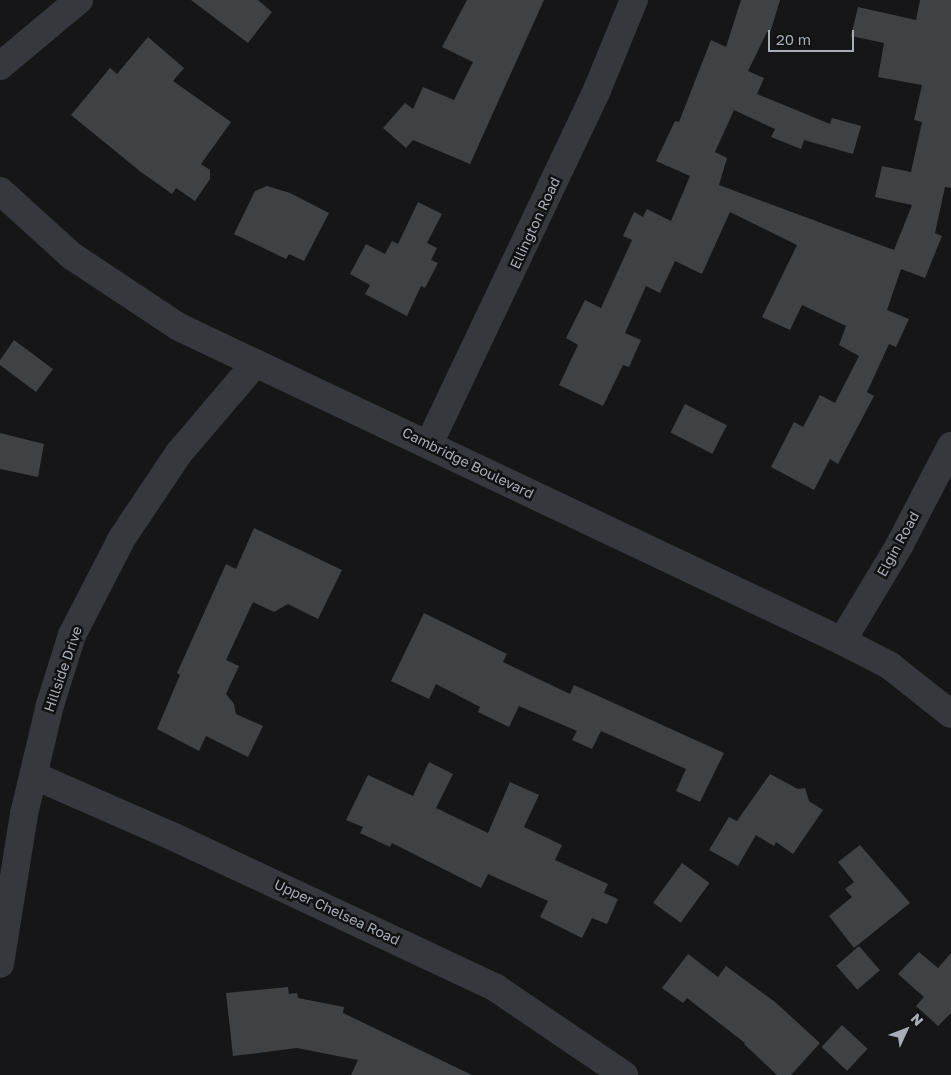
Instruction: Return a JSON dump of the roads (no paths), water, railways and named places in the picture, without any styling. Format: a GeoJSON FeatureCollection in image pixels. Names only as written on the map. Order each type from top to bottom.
{"type":"FeatureCollection","features":[{"type":"Feature","properties":{"kind":"street"},"geometry":{"type":"LineString","coordinates":[[0,66],[78,0]]}},
{"type":"Feature","properties":{"kind":"street","name":"Ellington Road"},"geometry":{"type":"LineString","coordinates":[[429,444],[593,99],[634,0]]}},
{"type":"Feature","properties":{"kind":"street","name":"Cambridge Boulevard"},"geometry":{"type":"LineString","coordinates":[[0,191],[72,256],[126,294],[179,327],[254,365],[429,444],[842,641],[889,665],[951,714]]}},
{"type":"Feature","properties":{"kind":"street","name":"Hillside Drive"},"geometry":{"type":"LineString","coordinates":[[0,964],[24,814],[50,705],[72,635],[122,538],[179,454],[254,365]]}},
{"type":"Feature","properties":{"kind":"street","name":"Elgin Road"},"geometry":{"type":"LineString","coordinates":[[842,641],[899,546],[951,446]]}},
{"type":"Feature","properties":{"kind":"street","name":"Upper Chelsea Road"},"geometry":{"type":"LineString","coordinates":[[34,776],[172,836],[496,988],[624,1075]]}}]}
